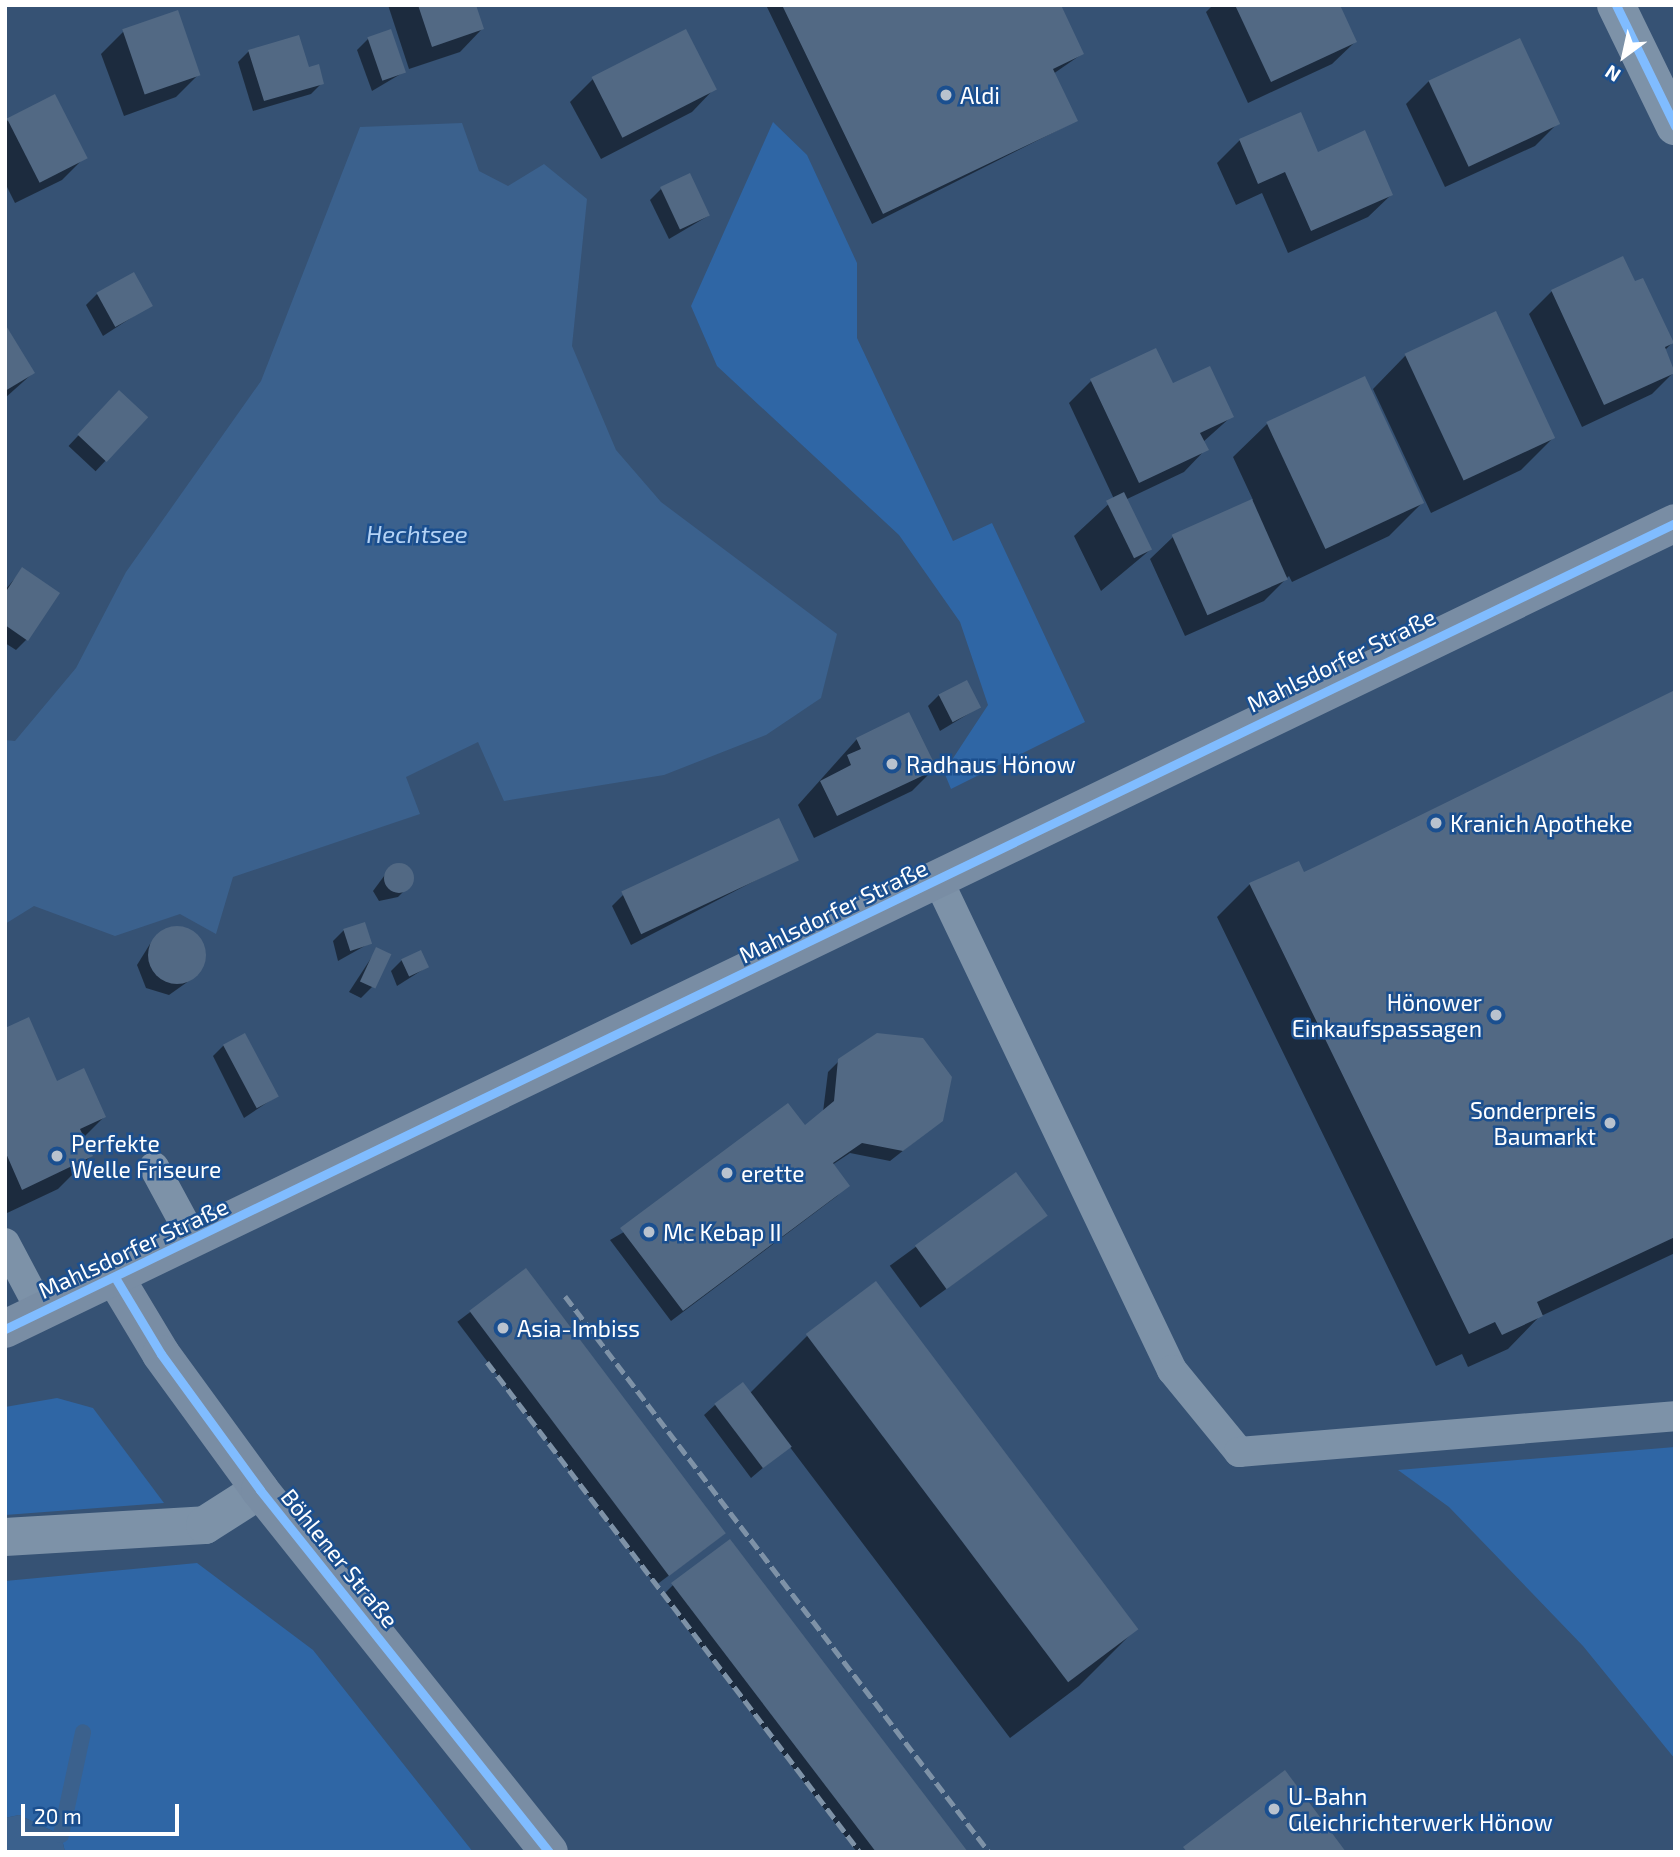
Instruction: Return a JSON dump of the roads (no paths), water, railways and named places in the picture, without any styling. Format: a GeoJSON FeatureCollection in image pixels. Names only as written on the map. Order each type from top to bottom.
{"type":"FeatureCollection","features":[{"type":"Feature","properties":{"kind":"main road","name":"Mahlsdorfer Straße"},"geometry":{"type":"LineString","coordinates":[[5,1329],[116,1279],[939,882],[1675,523]]}},
{"type":"Feature","properties":{"kind":"main road","name":"Böhlener Straße"},"geometry":{"type":"LineString","coordinates":[[116,1279],[161,1354],[260,1490],[549,1852]]}},
{"type":"Feature","properties":{"kind":"street"},"geometry":{"type":"LineString","coordinates":[[1615,5],[1675,126]]}},
{"type":"Feature","properties":{"kind":"street"},"geometry":{"type":"LineString","coordinates":[[5,1537],[205,1525],[260,1490]]}},
{"type":"Feature","properties":{"kind":"lane"},"geometry":{"type":"LineString","coordinates":[[939,882],[1172,1370],[1239,1452],[1675,1416]]}},
{"type":"Feature","properties":{"kind":"lane"},"geometry":{"type":"LineString","coordinates":[[154,1167],[194,1241]]}},
{"type":"Feature","properties":{"kind":"lane"},"geometry":{"type":"LineString","coordinates":[[5,1243],[42,1313]]}},
{"type":"Feature","properties":{"kind":"water","name":"Hechtsee"},"geometry":{"type":"Polygon","coordinates":[[[462,123],[479,171],[508,186],[544,164],[587,199],[572,346],[616,450],[661,502],[837,634],[821,698],[766,735],[664,775],[504,801],[478,742],[406,777],[420,814],[233,877],[216,934],[180,914],[115,936],[34,906],[5,924],[5,740],[15,741],[76,668],[126,572],[261,381],[360,127],[462,123]]]}},
{"type":"Feature","properties":{"kind":"water"},"geometry":{"type":"Polygon","coordinates":[[[19,1815],[61,1835],[65,1852],[5,1852],[5,1818],[19,1815]]]}},
{"type":"Feature","properties":{"kind":"waterway"},"geometry":{"type":"LineString","coordinates":[[61,1835],[83,1732]]}},
{"type":"Feature","properties":{"kind":"railway"},"geometry":{"type":"LineString","coordinates":[[565,1296],[989,1852]]}},
{"type":"Feature","properties":{"kind":"railway"},"geometry":{"type":"LineString","coordinates":[[487,1362],[860,1852]]}},
{"type":"Feature","properties":{"kind":"place","name":"Aldi"},"geometry":{"type":"Point","coordinates":[946,95]}},
{"type":"Feature","properties":{"kind":"place","name":"Radhaus Hönow"},"geometry":{"type":"Point","coordinates":[892,764]}},
{"type":"Feature","properties":{"kind":"place","name":"Kranich Apotheke"},"geometry":{"type":"Point","coordinates":[1436,823]}},
{"type":"Feature","properties":{"kind":"place","name":"Hönower Einkaufspassagen"},"geometry":{"type":"Point","coordinates":[1496,1015]}},
{"type":"Feature","properties":{"kind":"place","name":"Sonderpreis Baumarkt"},"geometry":{"type":"Point","coordinates":[1610,1123]}},
{"type":"Feature","properties":{"kind":"place","name":"Perfekte Welle Friseure"},"geometry":{"type":"Point","coordinates":[57,1156]}},
{"type":"Feature","properties":{"kind":"place","name":"erette"},"geometry":{"type":"Point","coordinates":[727,1173]}},
{"type":"Feature","properties":{"kind":"place","name":"Mc Kebap II"},"geometry":{"type":"Point","coordinates":[649,1232]}},
{"type":"Feature","properties":{"kind":"place","name":"Asia-Imbiss"},"geometry":{"type":"Point","coordinates":[503,1328]}},
{"type":"Feature","properties":{"kind":"place","name":"U-Bahn Gleichrichterwerk Hönow"},"geometry":{"type":"Point","coordinates":[1274,1809]}}]}
